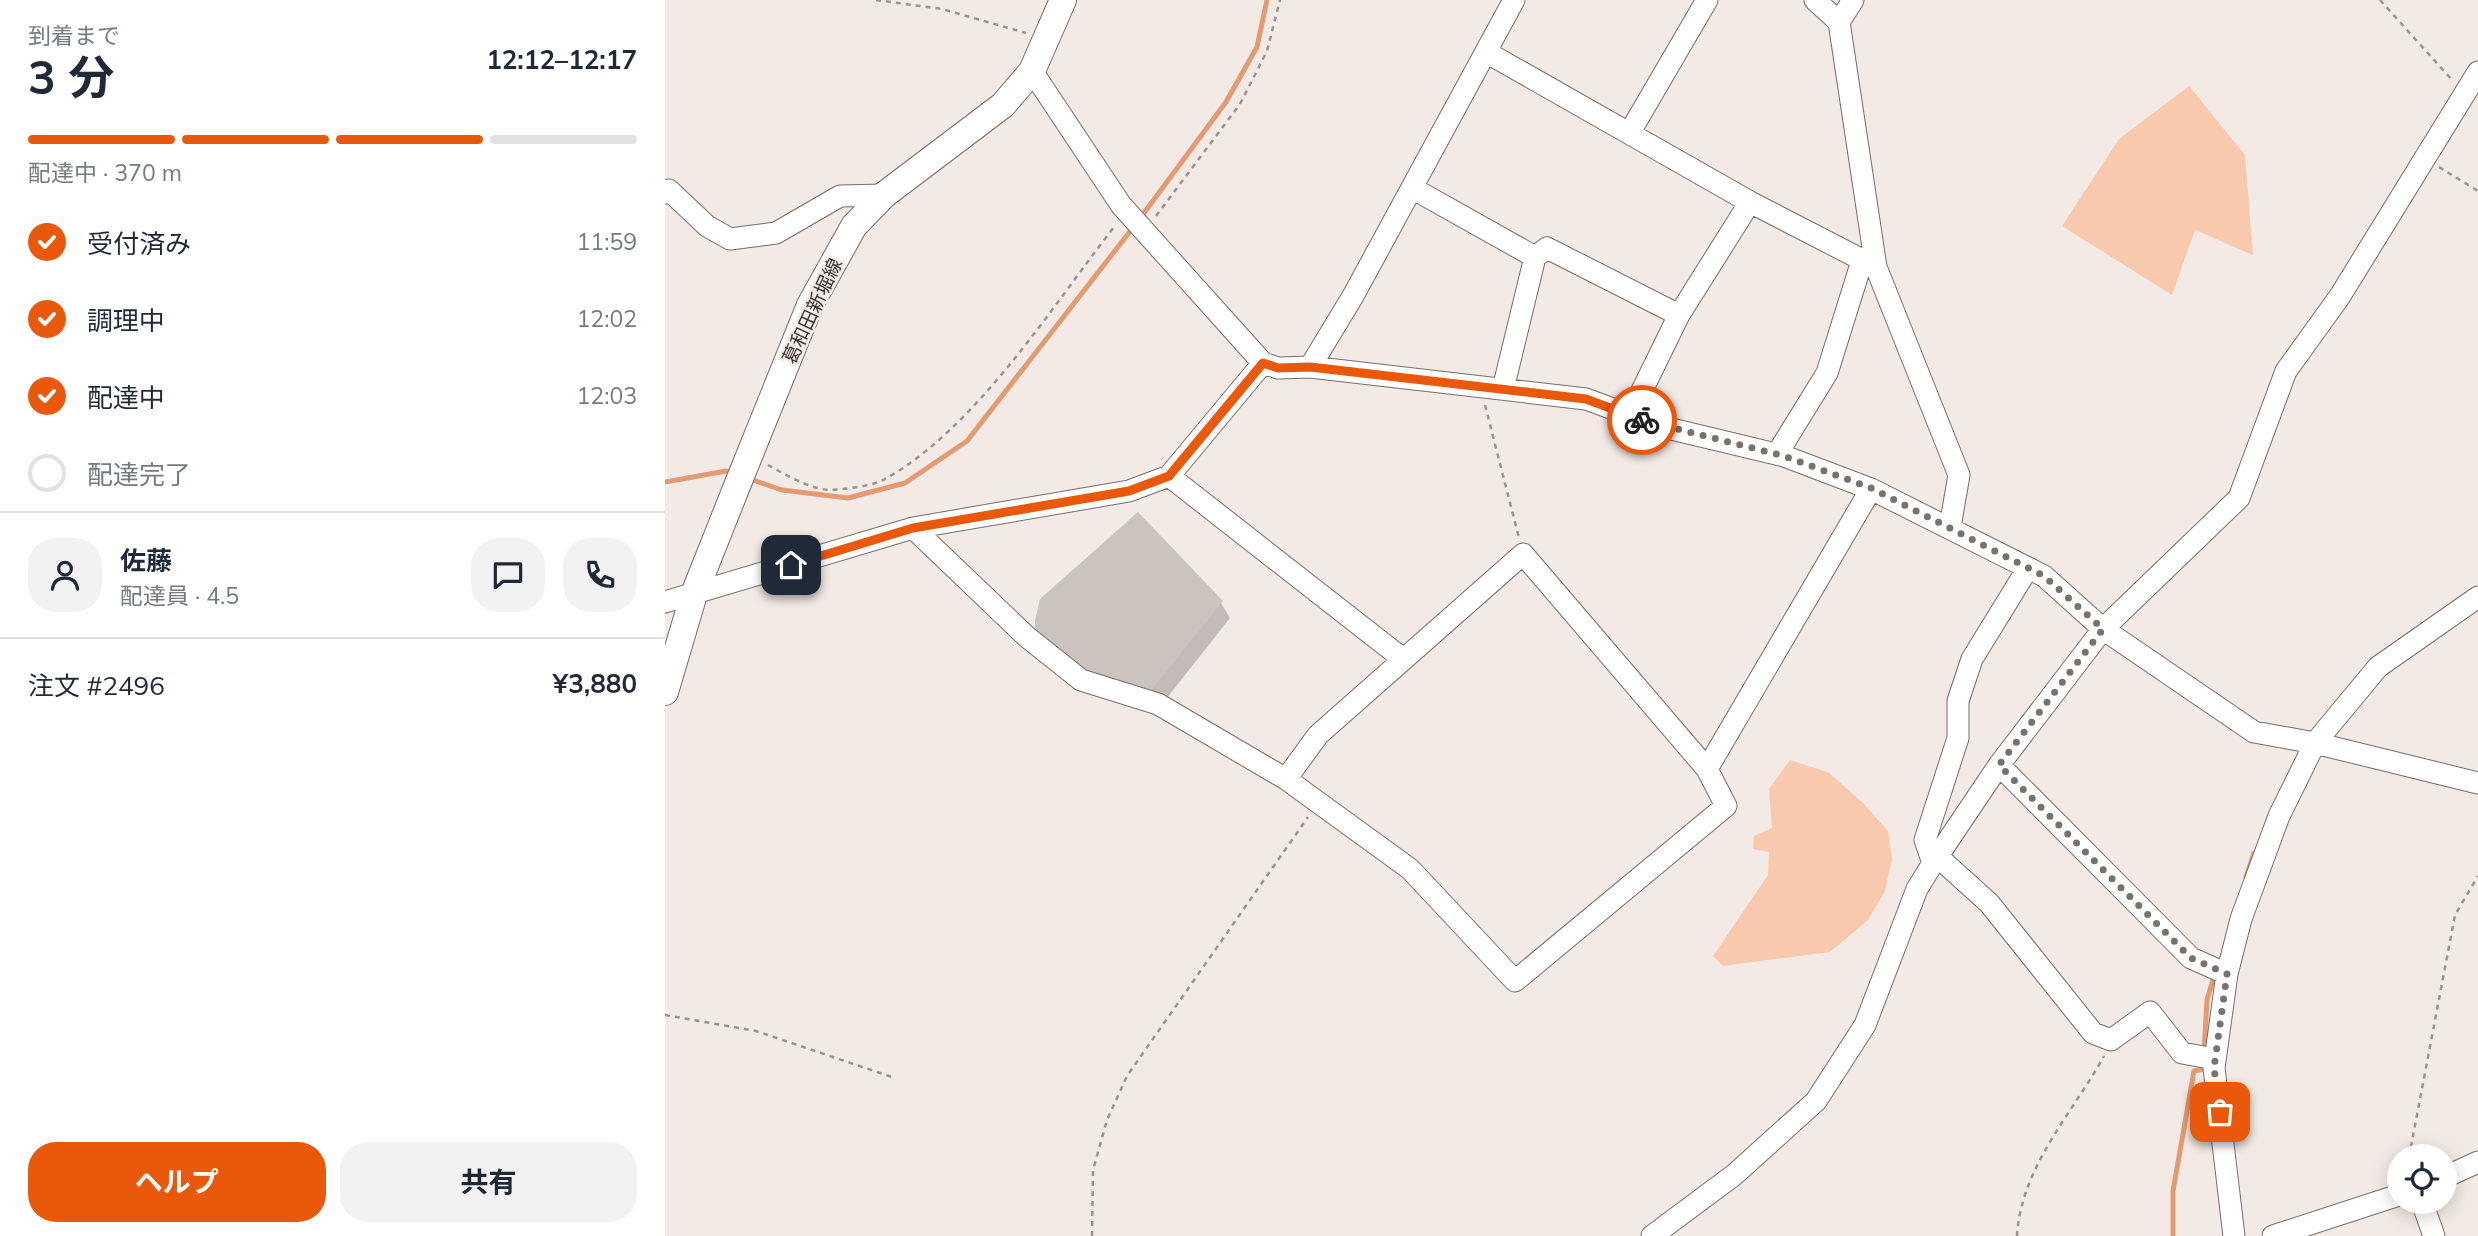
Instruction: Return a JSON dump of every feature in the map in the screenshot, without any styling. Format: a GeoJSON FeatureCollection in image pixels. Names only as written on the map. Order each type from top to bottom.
{"type":"FeatureCollection","features":[{"type":"Feature","properties":{"kind":"main road","name":"葛和田新堀線"},"geometry":{"type":"LineString","coordinates":[[665,692],[694,594],[810,305],[853,226],[884,195],[1003,105],[1032,71],[1063,0]]}},
{"type":"Feature","properties":{"kind":"street"},"geometry":{"type":"LineString","coordinates":[[1310,367],[1353,296],[1514,0]]}},
{"type":"Feature","properties":{"kind":"street"},"geometry":{"type":"LineString","coordinates":[[1630,132],[1707,0]]}},
{"type":"Feature","properties":{"kind":"street"},"geometry":{"type":"LineString","coordinates":[[1815,0],[1839,22]]}},
{"type":"Feature","properties":{"kind":"street"},"geometry":{"type":"LineString","coordinates":[[1853,0],[1839,22],[1869,264],[1959,475],[1950,527]]}},
{"type":"Feature","properties":{"kind":"street"},"geometry":{"type":"LineString","coordinates":[[1486,52],[1750,202],[1869,264]]}},
{"type":"Feature","properties":{"kind":"street"},"geometry":{"type":"LineString","coordinates":[[1032,71],[1128,212],[1263,363],[1278,368],[1310,367],[1586,399],[1659,426],[1777,454],[1871,488],[2044,576],[2103,629],[2255,732],[2315,743],[2478,783]]}},
{"type":"Feature","properties":{"kind":"street"},"geometry":{"type":"LineString","coordinates":[[1653,1236],[1734,1175],[1816,1101],[1865,1025],[1917,889],[1935,860],[1999,765],[2103,629],[2239,498],[2287,371],[2340,296],[2478,72]]}},
{"type":"Feature","properties":{"kind":"street"},"geometry":{"type":"LineString","coordinates":[[1412,188],[1535,257]]}},
{"type":"Feature","properties":{"kind":"street"},"geometry":{"type":"LineString","coordinates":[[665,193],[669,190],[707,226],[730,239],[776,233],[841,196],[884,195]]}},
{"type":"Feature","properties":{"kind":"street"},"geometry":{"type":"LineString","coordinates":[[1630,415],[1679,315],[1750,202]]}},
{"type":"Feature","properties":{"kind":"street"},"geometry":{"type":"LineString","coordinates":[[1493,388],[1535,257],[1547,248],[1679,315]]}},
{"type":"Feature","properties":{"kind":"street"},"geometry":{"type":"LineString","coordinates":[[1777,454],[1826,373],[1869,264]]}},
{"type":"Feature","properties":{"kind":"street"},"geometry":{"type":"LineString","coordinates":[[665,602],[913,528],[1129,491],[1169,476],[1263,363]]}},
{"type":"Feature","properties":{"kind":"street"},"geometry":{"type":"LineString","coordinates":[[1169,476],[1403,659]]}},
{"type":"Feature","properties":{"kind":"street"},"geometry":{"type":"LineString","coordinates":[[1707,769],[1871,488]]}},
{"type":"Feature","properties":{"kind":"street"},"geometry":{"type":"LineString","coordinates":[[913,528],[1027,637],[1081,680],[1158,704],[1286,779],[1410,869],[1515,981],[1726,806],[1707,769],[1523,554],[1318,735],[1286,779]]}},
{"type":"Feature","properties":{"kind":"street"},"geometry":{"type":"LineString","coordinates":[[2028,568],[1972,659],[1958,701],[1958,738],[1925,840],[1935,860],[1989,903],[2094,1033],[2111,1040],[2150,1012],[2182,1053],[2215,1059]]}},
{"type":"Feature","properties":{"kind":"street"},"geometry":{"type":"LineString","coordinates":[[2234,1236],[2215,1059],[2220,971],[2279,816],[2315,743],[2378,667],[2478,597]]}},
{"type":"Feature","properties":{"kind":"street"},"geometry":{"type":"LineString","coordinates":[[1999,765],[2191,958],[2220,971]]}},
{"type":"Feature","properties":{"kind":"street"},"geometry":{"type":"LineString","coordinates":[[2457,1172],[2478,1162]]}},
{"type":"Feature","properties":{"kind":"street"},"geometry":{"type":"LineString","coordinates":[[2273,1236],[2387,1199]]}},
{"type":"Feature","properties":{"kind":"street"},"geometry":{"type":"LineString","coordinates":[[2426,1214],[2434,1236]]}},
{"type":"Feature","properties":{"kind":"path"},"geometry":{"type":"LineString","coordinates":[[876,0],[941,9],[1047,41]]}},
{"type":"Feature","properties":{"kind":"path"},"geometry":{"type":"LineString","coordinates":[[1146,229],[1240,104],[1267,51],[1280,0]]}},
{"type":"Feature","properties":{"kind":"path"},"geometry":{"type":"LineString","coordinates":[[2380,0],[2464,94]]}},
{"type":"Feature","properties":{"kind":"path"},"geometry":{"type":"LineString","coordinates":[[2425,158],[2478,191]]}},
{"type":"Feature","properties":{"kind":"path"},"geometry":{"type":"LineString","coordinates":[[744,469],[791,478],[831,490],[882,480],[937,443],[996,378],[1128,212]]}},
{"type":"Feature","properties":{"kind":"path"},"geometry":{"type":"LineString","coordinates":[[1493,388],[1485,407],[1523,554]]}},
{"type":"Feature","properties":{"kind":"path"},"geometry":{"type":"LineString","coordinates":[[1092,1236],[1093,1170],[1107,1119],[1127,1076],[1318,802]]}},
{"type":"Feature","properties":{"kind":"path"},"geometry":{"type":"LineString","coordinates":[[2411,1144],[2455,915],[2478,876]]}},
{"type":"Feature","properties":{"kind":"path"},"geometry":{"type":"LineString","coordinates":[[665,1015],[756,1031],[892,1077]]}},
{"type":"Feature","properties":{"kind":"path"},"geometry":{"type":"LineString","coordinates":[[2017,1236],[2018,1210],[2052,1134],[2078,1102],[2116,1036]]}},
{"type":"Feature","properties":{"kind":"shaded area"},"geometry":{"type":"Polygon","coordinates":[[[2189,86],[2245,155],[2253,255],[2195,230],[2172,295],[2062,226],[2119,139],[2189,86]]]}},
{"type":"Feature","properties":{"kind":"shaded area"},"geometry":{"type":"Polygon","coordinates":[[[1790,760],[1828,772],[1863,803],[1888,831],[1892,859],[1885,891],[1868,920],[1830,952],[1723,966],[1713,956],[1768,875],[1769,852],[1753,849],[1754,836],[1772,828],[1769,789],[1790,760]]]}},
{"type":"Feature","properties":{"kind":"building"},"geometry":{"type":"Polygon","coordinates":[[[1138,512],[1223,601],[1149,693],[1081,678],[1035,643],[1035,620],[1040,599],[1138,512]]]}},
{"type":"Feature","properties":{"kind":"waterway"},"geometry":{"type":"LineString","coordinates":[[1141,217],[1226,102],[1257,47],[1267,0]]}},
{"type":"Feature","properties":{"kind":"waterway"},"geometry":{"type":"LineString","coordinates":[[750,479],[782,490],[848,498],[905,483],[967,441],[1135,225]]}},
{"type":"Feature","properties":{"kind":"waterway"},"geometry":{"type":"LineString","coordinates":[[665,482],[726,471],[734,473]]}},
{"type":"Feature","properties":{"kind":"waterway"},"geometry":{"type":"LineString","coordinates":[[2246,877],[2254,853]]}},
{"type":"Feature","properties":{"kind":"waterway"},"geometry":{"type":"LineString","coordinates":[[2204,1053],[2207,1000],[2215,973]]}},
{"type":"Feature","properties":{"kind":"waterway"},"geometry":{"type":"LineString","coordinates":[[2173,1236],[2173,1191],[2194,1071],[2204,1069],[2204,1063]]}},
{"type":"Feature","properties":{"kind":"way so far"},"geometry":{"type":"LineString","coordinates":[[1642,420],[1784,456],[1871,488],[2044,576],[2103,629],[1999,765],[2191,958],[2227,974],[2214,1068],[2220,1112]]}},
{"type":"Feature","properties":{"kind":"route"},"geometry":{"type":"LineString","coordinates":[[791,565],[913,528],[1129,491],[1169,476],[1263,363],[1278,368],[1310,367],[1586,399],[1642,420]]}}]}
